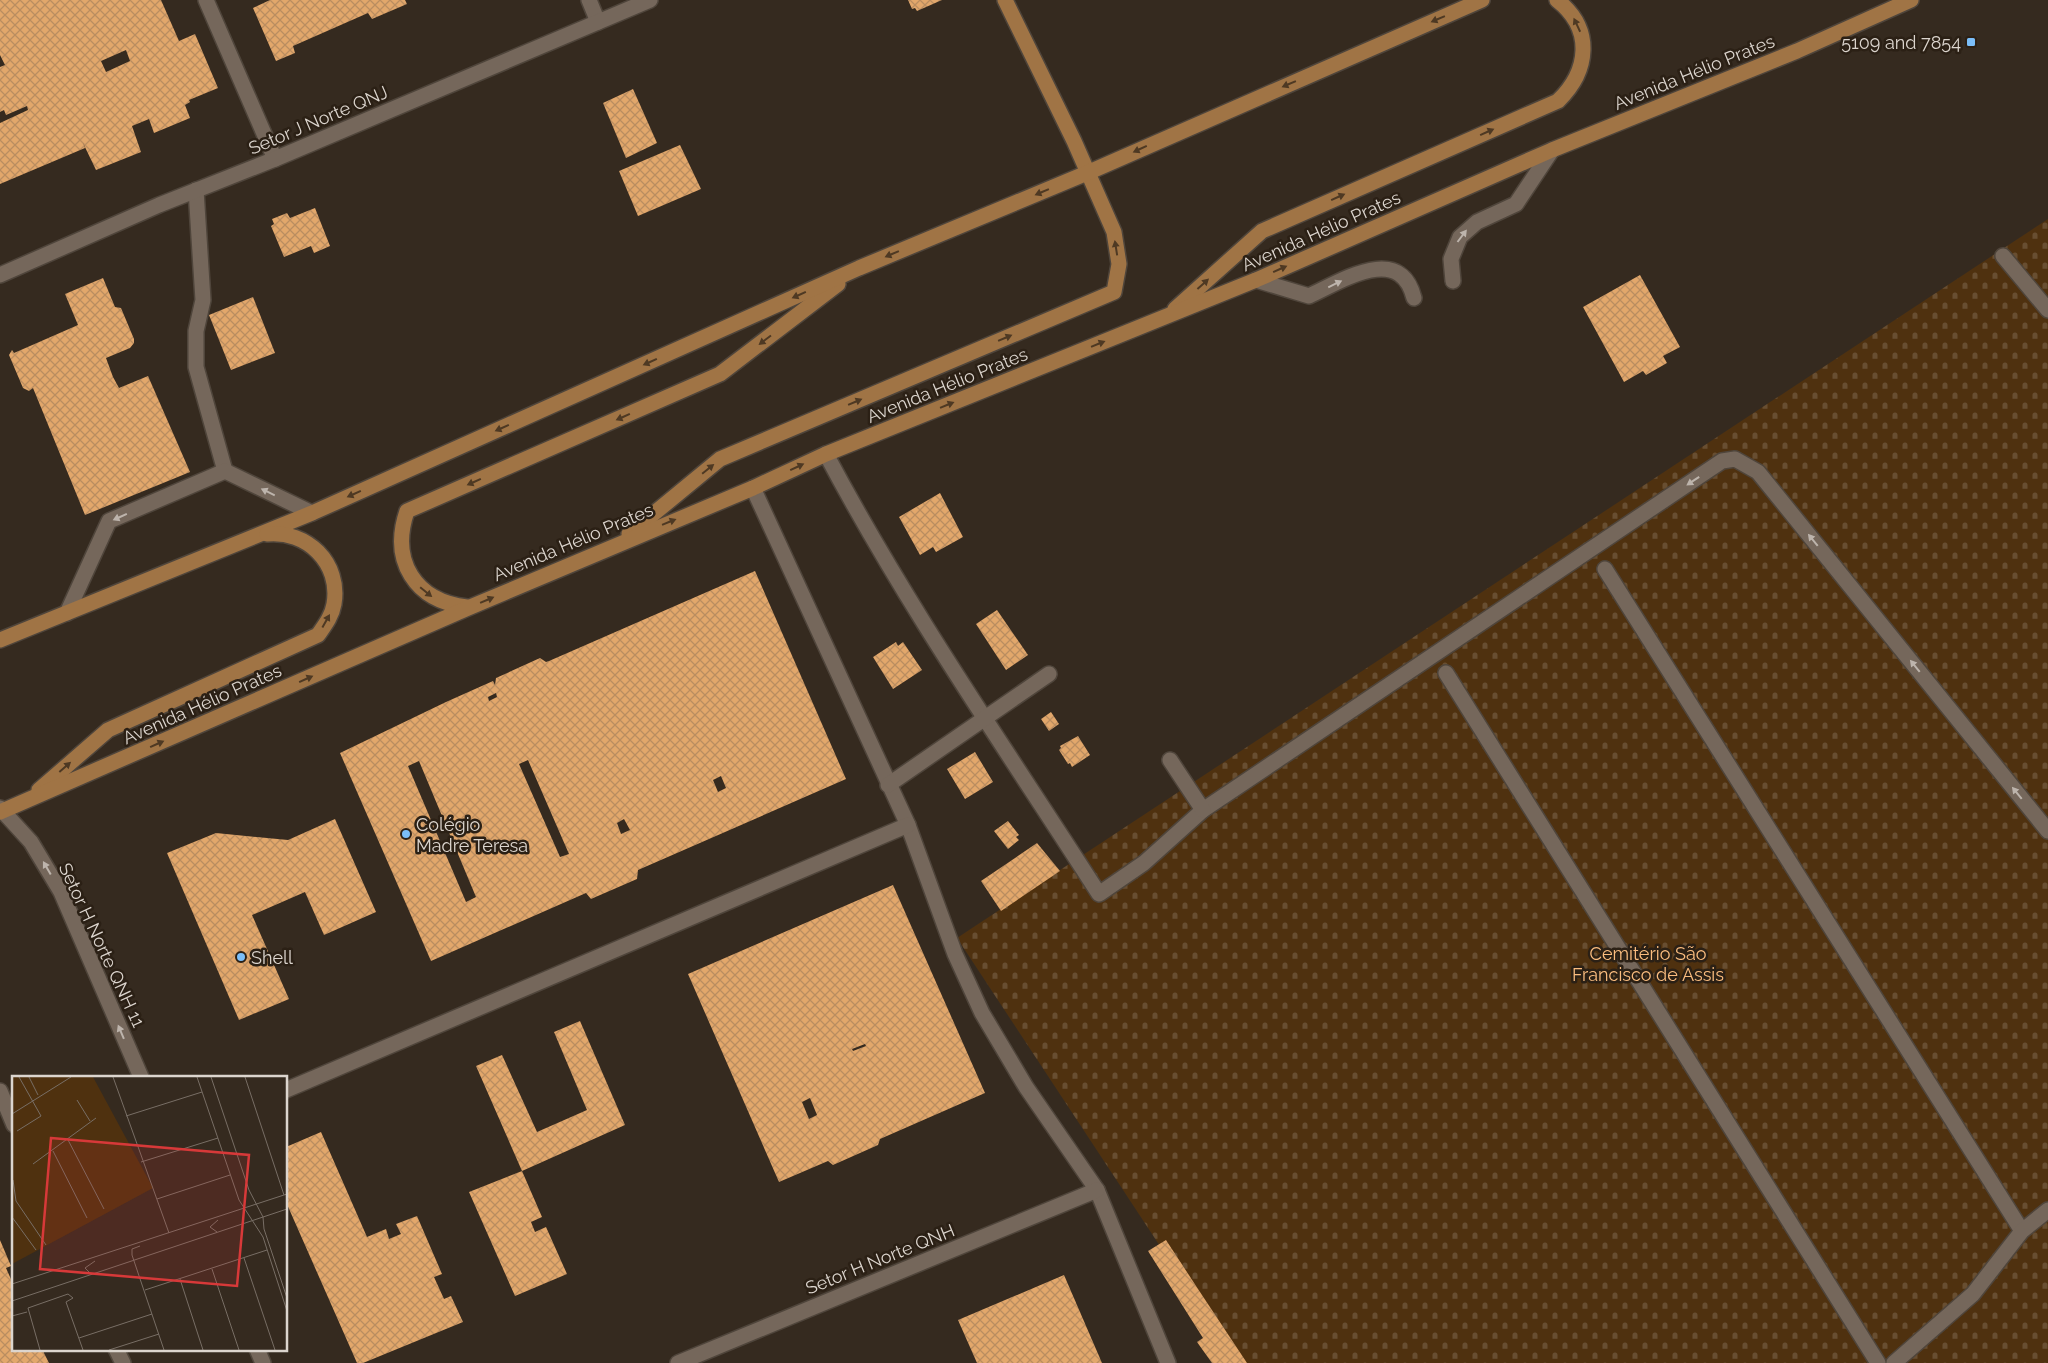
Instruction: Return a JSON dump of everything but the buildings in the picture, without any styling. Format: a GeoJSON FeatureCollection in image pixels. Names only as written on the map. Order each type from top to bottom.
{"type":"FeatureCollection","features":[{"type":"Feature","properties":{"kind":"main road"},"geometry":{"type":"LineString","coordinates":[[616,544],[720,459],[1114,292],[1119,264],[1114,232],[1005,0]]}},
{"type":"Feature","properties":{"kind":"main road"},"geometry":{"type":"LineString","coordinates":[[0,640],[312,513],[859,268],[1087,173],[1482,0]]}},
{"type":"Feature","properties":{"kind":"main road"},"geometry":{"type":"LineString","coordinates":[[1167,316],[1262,231],[1558,101],[1570,89],[1579,73],[1583,56],[1582,38],[1576,21],[1566,6],[1557,0]]}},
{"type":"Feature","properties":{"kind":"main road","name":"Avenida Hélio Prates"},"geometry":{"type":"LineString","coordinates":[[1,810],[616,544],[753,488],[826,454],[1256,280],[1552,150],[1796,51],[1911,0]]}},
{"type":"Feature","properties":{"kind":"main road"},"geometry":{"type":"LineString","coordinates":[[468,608],[450,605],[432,597],[418,585],[408,570],[401,541],[407,511],[720,374],[859,268]]}},
{"type":"Feature","properties":{"kind":"main road"},"geometry":{"type":"LineString","coordinates":[[28,799],[108,730],[318,635],[328,621],[334,606],[335,588],[331,572],[324,558],[313,546],[300,538],[285,534],[269,533],[254,536]]}},
{"type":"Feature","properties":{"kind":"street"},"geometry":{"type":"LineString","coordinates":[[206,0],[275,159]]}},
{"type":"Feature","properties":{"kind":"street"},"geometry":{"type":"LineString","coordinates":[[589,0],[598,22]]}},
{"type":"Feature","properties":{"kind":"street","name":"Setor J Norte QNJ"},"geometry":{"type":"LineString","coordinates":[[0,275],[196,190],[275,159],[650,0]]}},
{"type":"Feature","properties":{"kind":"street"},"geometry":{"type":"LineString","coordinates":[[1453,281],[1451,259],[1460,237],[1477,222],[1516,204],[1552,150]]}},
{"type":"Feature","properties":{"kind":"street"},"geometry":{"type":"LineString","coordinates":[[196,190],[203,300],[196,331],[196,367],[225,471],[312,513]]}},
{"type":"Feature","properties":{"kind":"street"},"geometry":{"type":"LineString","coordinates":[[2003,256],[2048,310]]}},
{"type":"Feature","properties":{"kind":"street"},"geometry":{"type":"LineString","coordinates":[[1256,280],[1310,296],[1364,271],[1385,268],[1397,273],[1405,281],[1412,290],[1414,298]]}},
{"type":"Feature","properties":{"kind":"street"},"geometry":{"type":"LineString","coordinates":[[826,454],[866,529],[985,719],[1099,894],[1144,863],[1203,810],[1722,461],[1735,460],[1758,472],[2048,831]]}},
{"type":"Feature","properties":{"kind":"street"},"geometry":{"type":"LineString","coordinates":[[67,613],[110,521],[225,471]]}},
{"type":"Feature","properties":{"kind":"street"},"geometry":{"type":"LineString","coordinates":[[753,488],[908,825],[955,954],[982,1013],[1026,1086],[1097,1190],[1168,1363]]}},
{"type":"Feature","properties":{"kind":"street"},"geometry":{"type":"LineString","coordinates":[[1605,569],[2022,1231]]}},
{"type":"Feature","properties":{"kind":"street"},"geometry":{"type":"LineString","coordinates":[[1446,673],[1878,1363]]}},
{"type":"Feature","properties":{"kind":"street"},"geometry":{"type":"LineString","coordinates":[[888,784],[1049,674]]}},
{"type":"Feature","properties":{"kind":"street"},"geometry":{"type":"LineString","coordinates":[[1170,760],[1203,810]]}},
{"type":"Feature","properties":{"kind":"street","name":"Setor H Norte QNH 11"},"geometry":{"type":"LineString","coordinates":[[1,810],[31,842],[60,892],[141,1076]]}},
{"type":"Feature","properties":{"kind":"street"},"geometry":{"type":"LineString","coordinates":[[288,1089],[908,825]]}},
{"type":"Feature","properties":{"kind":"street"},"geometry":{"type":"LineString","coordinates":[[0,1091],[12,1121]]}},
{"type":"Feature","properties":{"kind":"street","name":"Setor H Norte QNH"},"geometry":{"type":"LineString","coordinates":[[678,1363],[1097,1190]]}},
{"type":"Feature","properties":{"kind":"street"},"geometry":{"type":"LineString","coordinates":[[1894,1363],[1973,1294],[2022,1231],[2048,1210]]}},
{"type":"Feature","properties":{"kind":"street"},"geometry":{"type":"LineString","coordinates":[[116,1350],[123,1363]]}},
{"type":"Feature","properties":{"kind":"street"},"geometry":{"type":"LineString","coordinates":[[257,1350],[263,1363]]}},
{"type":"Feature","properties":{"kind":"green space","name":"Cemitério São Francisco de Assis"},"geometry":{"type":"Polygon","coordinates":[[[2048,219],[2048,1363],[1237,1363],[957,938],[2048,219]]]}},
{"type":"Feature","properties":{"kind":"place","name":"5109 and 7854"},"geometry":{"type":"Point","coordinates":[1971,42]}},
{"type":"Feature","properties":{"kind":"place","name":"Colégio Madre Teresa"},"geometry":{"type":"Point","coordinates":[406,834]}},
{"type":"Feature","properties":{"kind":"place","name":"Shell"},"geometry":{"type":"Point","coordinates":[241,957]}}]}
